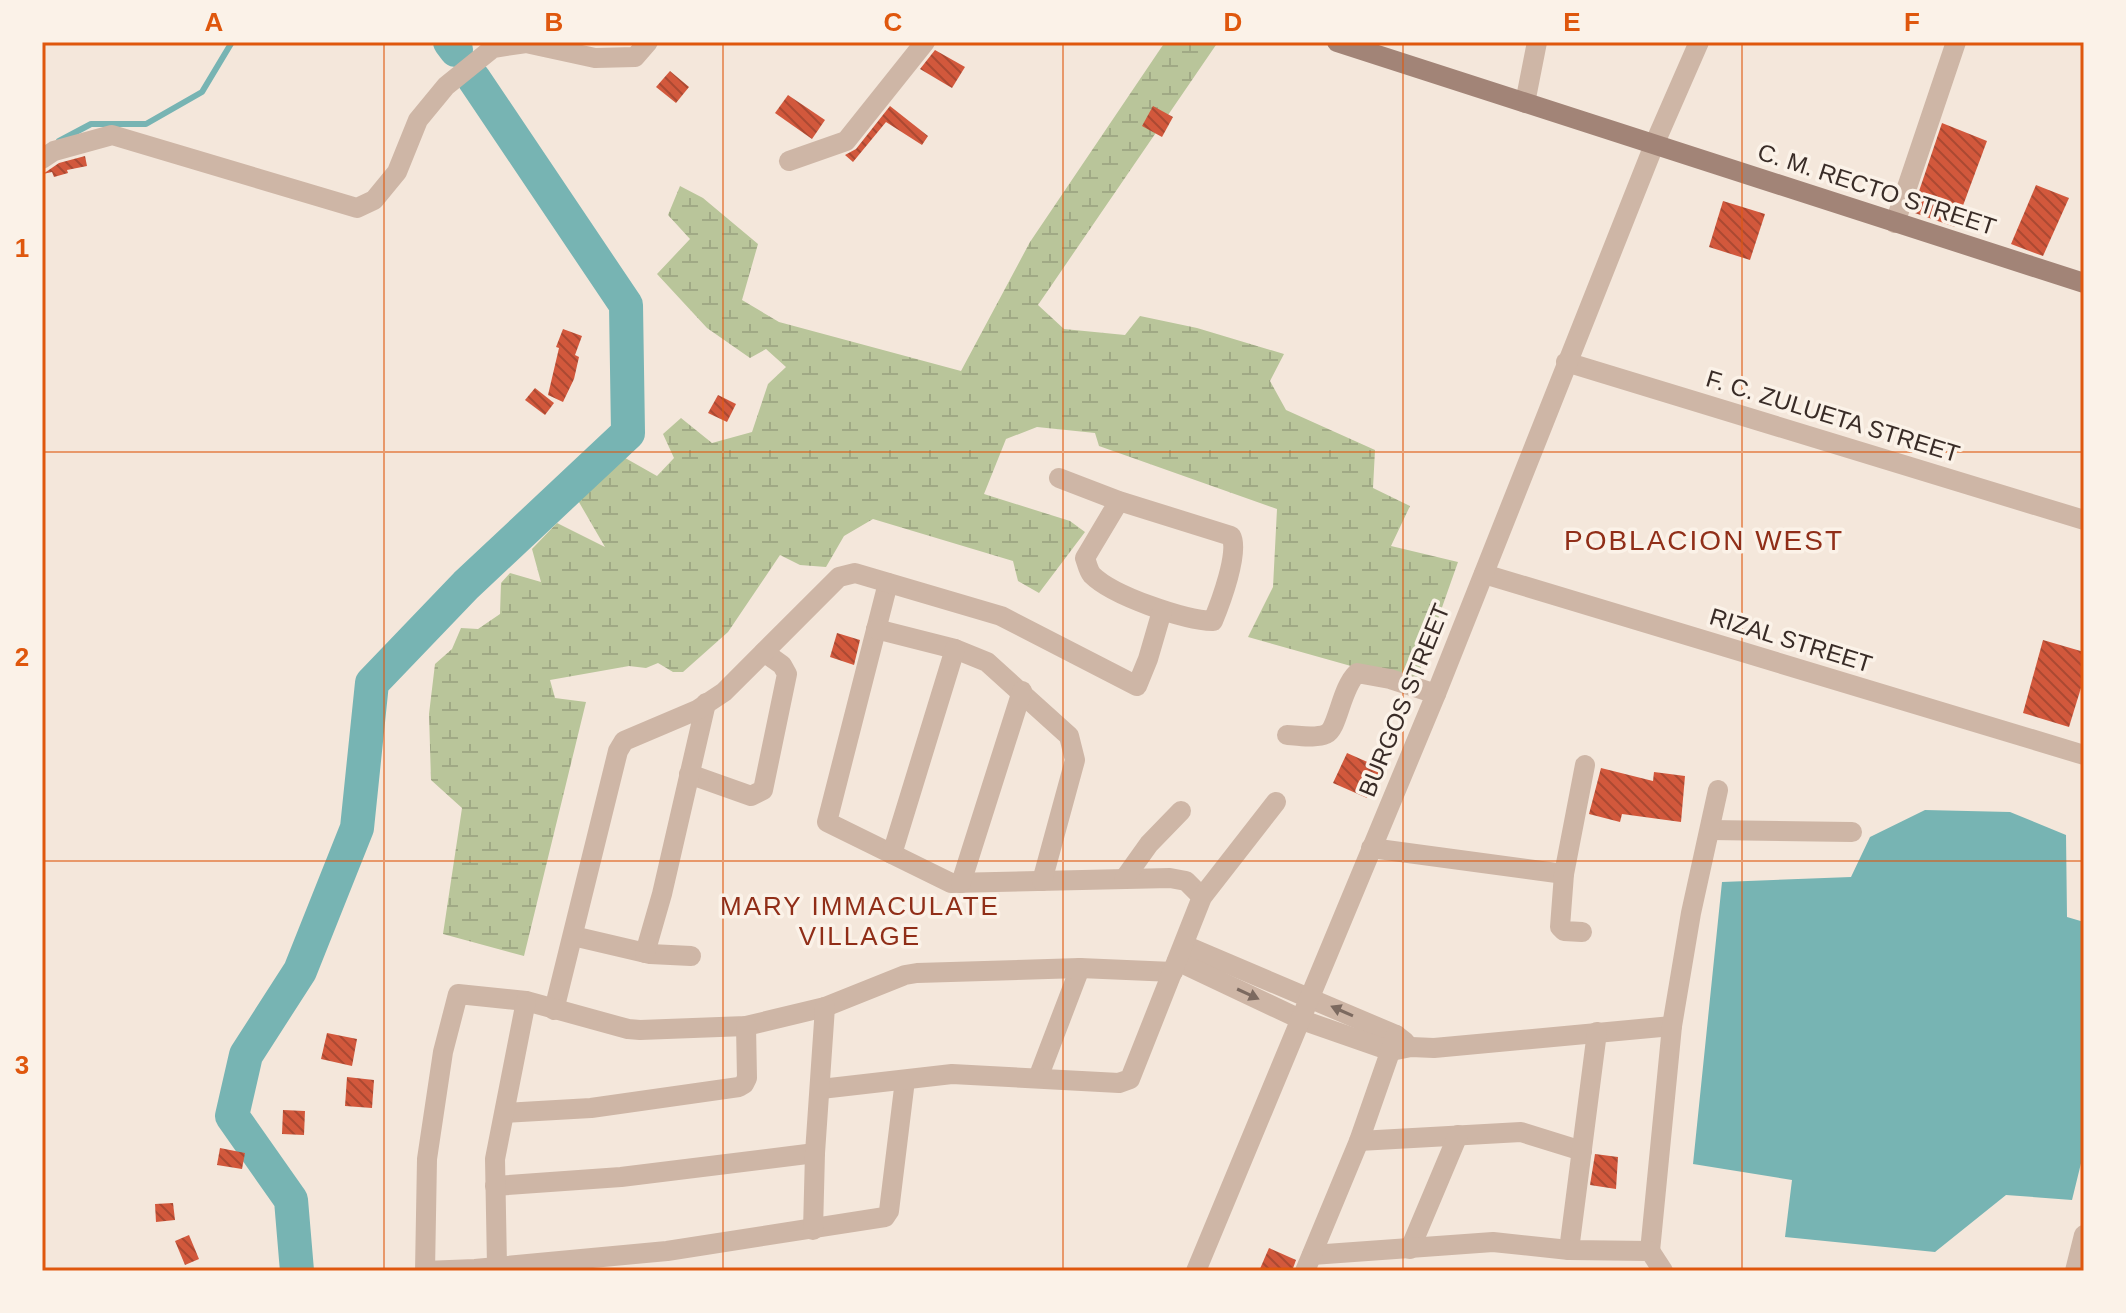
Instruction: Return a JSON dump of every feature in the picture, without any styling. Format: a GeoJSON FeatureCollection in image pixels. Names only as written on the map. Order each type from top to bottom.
{"type":"FeatureCollection","features":[{"type":"Feature","properties":{"kind":"main road","name":"C. M. RECTO STREET"},"geometry":{"type":"LineString","coordinates":[[1347,44],[2084,283]]}},
{"type":"Feature","properties":{"kind":"street"},"geometry":{"type":"LineString","coordinates":[[42,159],[54,151],[112,135],[357,208],[374,200],[397,172],[418,120],[446,86],[493,48],[526,43],[595,58],[635,57],[648,42]]}},
{"type":"Feature","properties":{"kind":"street"},"geometry":{"type":"LineString","coordinates":[[789,161],[846,141],[925,42]]}},
{"type":"Feature","properties":{"kind":"street"},"geometry":{"type":"LineString","coordinates":[[1525,103],[1537,42]]}},
{"type":"Feature","properties":{"kind":"street","name":"BURGOS STREET"},"geometry":{"type":"LineString","coordinates":[[1196,1271],[1312,997],[1484,574],[1566,362],[1699,42]]}},
{"type":"Feature","properties":{"kind":"street"},"geometry":{"type":"LineString","coordinates":[[1895,223],[1956,42]]}},
{"type":"Feature","properties":{"kind":"street","name":"F. C. ZULUETA STREET"},"geometry":{"type":"LineString","coordinates":[[1566,362],[2084,520]]}},
{"type":"Feature","properties":{"kind":"street"},"geometry":{"type":"LineString","coordinates":[[1059,478],[1234,538],[1228,576],[1213,621],[1162,611],[1104,584],[1090,573],[1085,558],[1119,501]]}},
{"type":"Feature","properties":{"kind":"street"},"geometry":{"type":"LineString","coordinates":[[554,1010],[618,751],[624,741],[724,692],[839,577],[855,573],[1001,616],[1137,686],[1162,611]]}},
{"type":"Feature","properties":{"kind":"street","name":"RIZAL STREET"},"geometry":{"type":"LineString","coordinates":[[1484,574],[2084,755]]}},
{"type":"Feature","properties":{"kind":"street"},"geometry":{"type":"LineString","coordinates":[[888,583],[827,822],[951,883],[1170,878],[1186,881],[1202,897]]}},
{"type":"Feature","properties":{"kind":"street"},"geometry":{"type":"LineString","coordinates":[[876,629],[955,649],[987,662],[1069,736],[1075,760],[1042,881]]}},
{"type":"Feature","properties":{"kind":"street"},"geometry":{"type":"LineString","coordinates":[[892,854],[955,649]]}},
{"type":"Feature","properties":{"kind":"street"},"geometry":{"type":"LineString","coordinates":[[689,774],[751,796],[763,790],[787,674],[782,665],[764,652]]}},
{"type":"Feature","properties":{"kind":"street"},"geometry":{"type":"LineString","coordinates":[[1287,735],[1325,735],[1332,729],[1341,699],[1351,678],[1357,673],[1390,679],[1436,694]]}},
{"type":"Feature","properties":{"kind":"street"},"geometry":{"type":"LineString","coordinates":[[961,883],[1022,691]]}},
{"type":"Feature","properties":{"kind":"street"},"geometry":{"type":"LineString","coordinates":[[645,953],[662,894],[706,703]]}},
{"type":"Feature","properties":{"kind":"street"},"geometry":{"type":"LineString","coordinates":[[1582,932],[1564,931],[1560,927],[1564,874],[1585,765]]}},
{"type":"Feature","properties":{"kind":"street"},"geometry":{"type":"LineString","coordinates":[[1663,1271],[1650,1251],[1672,1026],[1691,913],[1718,790]]}},
{"type":"Feature","properties":{"kind":"street"},"geometry":{"type":"LineString","coordinates":[[821,1089],[952,1074],[1119,1083],[1130,1079],[1202,897],[1276,802]]}},
{"type":"Feature","properties":{"kind":"street"},"geometry":{"type":"LineString","coordinates":[[1124,879],[1149,844],[1181,811]]}},
{"type":"Feature","properties":{"kind":"street"},"geometry":{"type":"LineString","coordinates":[[1710,830],[1852,832]]}},
{"type":"Feature","properties":{"kind":"street"},"geometry":{"type":"LineString","coordinates":[[1371,848],[1564,874]]}},
{"type":"Feature","properties":{"kind":"street"},"geometry":{"type":"LineString","coordinates":[[573,936],[645,953],[691,956]]}},
{"type":"Feature","properties":{"kind":"street"},"geometry":{"type":"LineString","coordinates":[[905,1080],[889,1211],[885,1217],[667,1251],[425,1271],[427,1159],[443,1052],[458,994],[526,1001],[628,1029],[746,1026],[825,1007],[917,973],[1080,968],[1210,958],[1312,997],[1399,1044]]}},
{"type":"Feature","properties":{"kind":"street"},"geometry":{"type":"LineString","coordinates":[[1178,959],[1302,1020],[1399,1044],[1434,1048],[1672,1026]]}},
{"type":"Feature","properties":{"kind":"street"},"geometry":{"type":"LineString","coordinates":[[1038,1078],[1080,968]]}},
{"type":"Feature","properties":{"kind":"street"},"geometry":{"type":"LineString","coordinates":[[497,1266],[495,1159],[526,1001]]}},
{"type":"Feature","properties":{"kind":"street"},"geometry":{"type":"LineString","coordinates":[[813,1230],[825,1007]]}},
{"type":"Feature","properties":{"kind":"street"},"geometry":{"type":"LineString","coordinates":[[505,1113],[591,1108],[739,1087],[747,1078],[746,1026]]}},
{"type":"Feature","properties":{"kind":"street"},"geometry":{"type":"LineString","coordinates":[[1569,1250],[1597,1032]]}},
{"type":"Feature","properties":{"kind":"street"},"geometry":{"type":"LineString","coordinates":[[1308,1263],[1399,1044]]}},
{"type":"Feature","properties":{"kind":"street"},"geometry":{"type":"LineString","coordinates":[[1359,1141],[1521,1132],[1582,1151]]}},
{"type":"Feature","properties":{"kind":"street"},"geometry":{"type":"LineString","coordinates":[[1410,1249],[1458,1135]]}},
{"type":"Feature","properties":{"kind":"street"},"geometry":{"type":"LineString","coordinates":[[495,1186],[621,1177],[815,1153]]}},
{"type":"Feature","properties":{"kind":"street"},"geometry":{"type":"LineString","coordinates":[[2075,1271],[2084,1235]]}},
{"type":"Feature","properties":{"kind":"street"},"geometry":{"type":"LineString","coordinates":[[1308,1263],[1410,1249],[1493,1242],[1569,1250],[1650,1251]]}},
{"type":"Feature","properties":{"kind":"green space"},"geometry":{"type":"Polygon","coordinates":[[[1165,42],[1218,42],[1038,305],[1064,329],[1125,335],[1140,316],[1197,328],[1284,354],[1270,381],[1286,410],[1375,450],[1373,488],[1410,506],[1391,546],[1458,562],[1415,684],[1248,637],[1273,587],[1277,509],[1099,446],[1095,433],[1037,427],[1006,439],[984,494],[1070,521],[1085,532],[1039,593],[1018,581],[1013,561],[873,519],[844,536],[826,567],[800,565],[780,555],[728,632],[683,672],[673,672],[658,663],[646,668],[629,666],[550,680],[555,698],[586,702],[524,956],[443,934],[462,808],[431,780],[429,714],[435,664],[452,649],[461,628],[478,629],[500,614],[501,583],[510,573],[541,582],[532,549],[557,523],[605,547],[565,478],[604,446],[657,476],[674,458],[663,434],[681,418],[712,443],[752,432],[768,384],[786,367],[766,349],[750,358],[707,328],[657,274],[690,239],[668,215],[680,186],[703,198],[758,244],[742,300],[779,322],[961,371],[1030,242],[1165,42]]]}},
{"type":"Feature","properties":{"kind":"water"},"geometry":{"type":"Polygon","coordinates":[[[1925,810],[2010,812],[2066,835],[2067,917],[2084,922],[2084,1151],[2072,1200],[2006,1195],[1935,1252],[1785,1237],[1792,1180],[1693,1164],[1722,882],[1851,877],[1870,837],[1925,810]]]}},
{"type":"Feature","properties":{"kind":"building"},"geometry":{"type":"Polygon","coordinates":[[[935,50],[965,67],[952,88],[920,69],[935,50]]]}},
{"type":"Feature","properties":{"kind":"building"},"geometry":{"type":"Polygon","coordinates":[[[670,71],[689,87],[676,103],[656,87],[670,71]]]}},
{"type":"Feature","properties":{"kind":"building"},"geometry":{"type":"Polygon","coordinates":[[[788,95],[825,120],[812,139],[775,113],[788,95]]]}},
{"type":"Feature","properties":{"kind":"building"},"geometry":{"type":"Polygon","coordinates":[[[890,106],[928,136],[922,145],[886,122],[853,162],[845,155],[856,149],[890,106]]]}},
{"type":"Feature","properties":{"kind":"building"},"geometry":{"type":"Polygon","coordinates":[[[1153,106],[1173,117],[1162,137],[1142,126],[1153,106]]]}},
{"type":"Feature","properties":{"kind":"building"},"geometry":{"type":"Polygon","coordinates":[[[1942,123],[1987,141],[1955,227],[1912,212],[1942,123]]]}},
{"type":"Feature","properties":{"kind":"building"},"geometry":{"type":"Polygon","coordinates":[[[85,156],[87,166],[67,170],[68,173],[54,177],[52,172],[43,174],[59,163],[85,156]]]}},
{"type":"Feature","properties":{"kind":"building"},"geometry":{"type":"Polygon","coordinates":[[[2036,185],[2069,198],[2043,256],[2011,244],[2036,185]]]}},
{"type":"Feature","properties":{"kind":"building"},"geometry":{"type":"Polygon","coordinates":[[[1723,201],[1765,214],[1750,260],[1709,247],[1723,201]]]}},
{"type":"Feature","properties":{"kind":"building"},"geometry":{"type":"Polygon","coordinates":[[[563,329],[582,336],[575,355],[579,357],[574,379],[563,402],[548,395],[559,348],[556,347],[563,329]]]}},
{"type":"Feature","properties":{"kind":"building"},"geometry":{"type":"Polygon","coordinates":[[[535,388],[554,403],[545,415],[525,400],[535,388]]]}},
{"type":"Feature","properties":{"kind":"building"},"geometry":{"type":"Polygon","coordinates":[[[718,395],[736,404],[727,422],[708,413],[718,395]]]}},
{"type":"Feature","properties":{"kind":"building"},"geometry":{"type":"Polygon","coordinates":[[[837,633],[860,640],[854,665],[830,657],[837,633]]]}},
{"type":"Feature","properties":{"kind":"building"},"geometry":{"type":"Polygon","coordinates":[[[2043,640],[2084,652],[2084,678],[2069,727],[2023,713],[2043,640]]]}},
{"type":"Feature","properties":{"kind":"building"},"geometry":{"type":"Polygon","coordinates":[[[1347,753],[1381,768],[1367,798],[1333,783],[1347,753]]]}},
{"type":"Feature","properties":{"kind":"building"},"geometry":{"type":"Polygon","coordinates":[[[1601,768],[1653,781],[1654,772],[1685,776],[1681,822],[1622,814],[1620,822],[1589,814],[1601,768]]]}},
{"type":"Feature","properties":{"kind":"building"},"geometry":{"type":"Polygon","coordinates":[[[327,1033],[357,1039],[352,1066],[321,1059],[327,1033]]]}},
{"type":"Feature","properties":{"kind":"building"},"geometry":{"type":"Polygon","coordinates":[[[347,1077],[374,1080],[372,1108],[345,1106],[347,1077]]]}},
{"type":"Feature","properties":{"kind":"building"},"geometry":{"type":"Polygon","coordinates":[[[283,1110],[305,1111],[304,1135],[282,1134],[283,1110]]]}},
{"type":"Feature","properties":{"kind":"building"},"geometry":{"type":"Polygon","coordinates":[[[220,1148],[245,1153],[242,1169],[217,1165],[220,1148]]]}},
{"type":"Feature","properties":{"kind":"building"},"geometry":{"type":"Polygon","coordinates":[[[1595,1154],[1618,1157],[1616,1189],[1590,1185],[1595,1154]]]}},
{"type":"Feature","properties":{"kind":"building"},"geometry":{"type":"Polygon","coordinates":[[[173,1203],[175,1220],[156,1222],[155,1204],[173,1203]]]}},
{"type":"Feature","properties":{"kind":"building"},"geometry":{"type":"Polygon","coordinates":[[[189,1235],[199,1259],[185,1265],[175,1241],[189,1235]]]}},
{"type":"Feature","properties":{"kind":"building"},"geometry":{"type":"Polygon","coordinates":[[[1269,1248],[1296,1260],[1292,1271],[1259,1271],[1269,1248]]]}},
{"type":"Feature","properties":{"kind":"waterway"},"geometry":{"type":"LineString","coordinates":[[59,141],[91,124],[146,124],[202,92],[232,42]]}},
{"type":"Feature","properties":{"kind":"waterway"},"geometry":{"type":"LineString","coordinates":[[450,42],[456,50]]}},
{"type":"Feature","properties":{"kind":"waterway"},"geometry":{"type":"LineString","coordinates":[[297,1271],[291,1200],[232,1116],[246,1055],[300,971],[357,828],[372,683],[466,585],[628,433],[626,305],[474,79]]}},
{"type":"Feature","properties":{"kind":"district","name":"POBLACION WEST"},"geometry":{"type":"Point","coordinates":[1704,540]}},
{"type":"Feature","properties":{"kind":"district","name":"MARY IMMACULATE VILLAGE"},"geometry":{"type":"Point","coordinates":[860,921]}}]}
